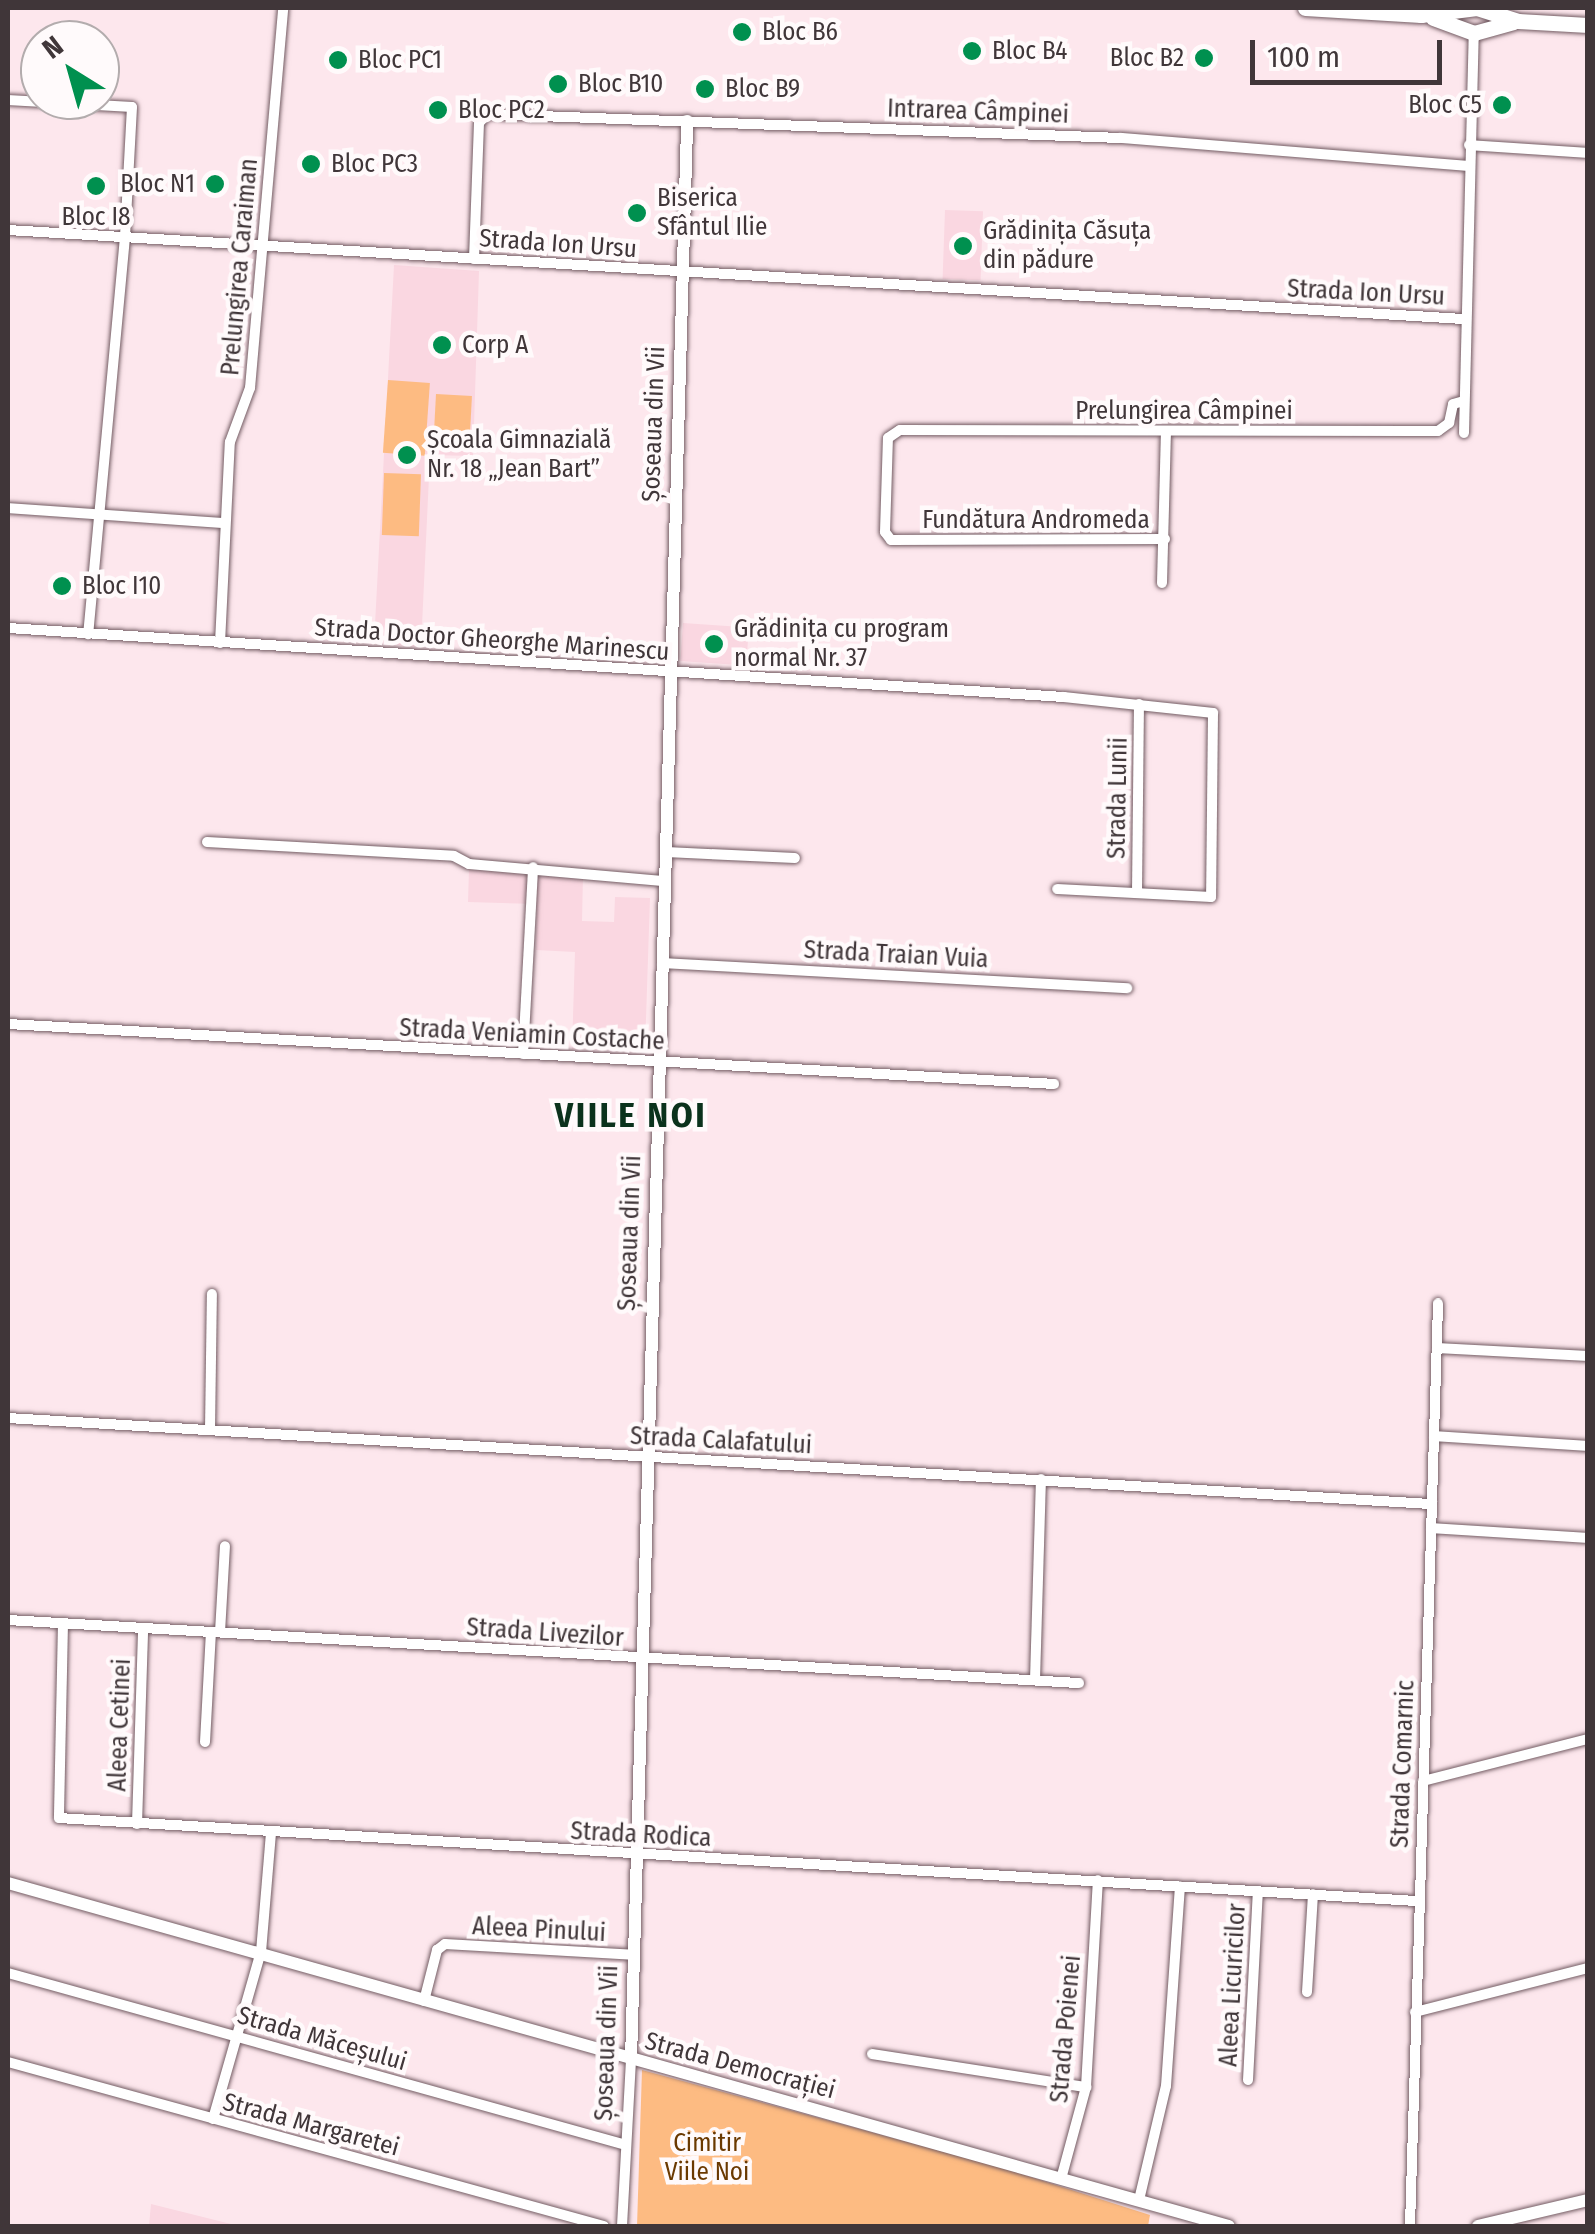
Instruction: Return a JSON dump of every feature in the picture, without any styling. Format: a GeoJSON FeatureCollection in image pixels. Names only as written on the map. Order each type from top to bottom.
{"type":"FeatureCollection","features":[{"type":"Feature","properties":{"kind":"main road"},"geometry":{"type":"LineString","coordinates":[[1306,8],[1475,22],[1588,25]]}},
{"type":"Feature","properties":{"kind":"street","name":"Prelungirea Caraiman"},"geometry":{"type":"LineString","coordinates":[[220,643],[230,442],[250,388],[282,8]]}},
{"type":"Feature","properties":{"kind":"street"},"geometry":{"type":"LineString","coordinates":[[1464,434],[1468,166],[1475,22]]}},
{"type":"Feature","properties":{"kind":"street"},"geometry":{"type":"LineString","coordinates":[[8,100],[132,107],[125,237],[88,634]]}},
{"type":"Feature","properties":{"kind":"street","name":"Intrarea Câmpinei"},"geometry":{"type":"LineString","coordinates":[[474,258],[479,123],[487,114],[1121,138],[1468,166]]}},
{"type":"Feature","properties":{"kind":"street","name":"Șoseaua din Vii"},"geometry":{"type":"LineString","coordinates":[[622,2226],[631,2059],[687,121]]}},
{"type":"Feature","properties":{"kind":"street"},"geometry":{"type":"LineString","coordinates":[[1469,145],[1588,152]]}},
{"type":"Feature","properties":{"kind":"street","name":"Strada Ion Ursu"},"geometry":{"type":"LineString","coordinates":[[8,230],[1464,319]]}},
{"type":"Feature","properties":{"kind":"street","name":"Prelungirea Câmpinei"},"geometry":{"type":"LineString","coordinates":[[888,438],[900,430],[1438,431],[1450,423],[1453,404],[1464,401]]}},
{"type":"Feature","properties":{"kind":"street"},"geometry":{"type":"LineString","coordinates":[[1162,584],[1166,432]]}},
{"type":"Feature","properties":{"kind":"street","name":"Fundătura Andromeda"},"geometry":{"type":"LineString","coordinates":[[888,438],[886,532],[891,540],[1165,539]]}},
{"type":"Feature","properties":{"kind":"street"},"geometry":{"type":"LineString","coordinates":[[8,508],[224,523]]}},
{"type":"Feature","properties":{"kind":"street","name":"Strada Doctor Gheorghe Marinescu"},"geometry":{"type":"LineString","coordinates":[[8,628],[1138,704],[1213,713],[1211,897],[1137,893]]}},
{"type":"Feature","properties":{"kind":"street","name":"Strada Lunii"},"geometry":{"type":"LineString","coordinates":[[1137,893],[1138,704]]}},
{"type":"Feature","properties":{"kind":"street"},"geometry":{"type":"LineString","coordinates":[[207,842],[454,856],[469,864],[666,881]]}},
{"type":"Feature","properties":{"kind":"street"},"geometry":{"type":"LineString","coordinates":[[666,852],[796,858]]}},
{"type":"Feature","properties":{"kind":"street"},"geometry":{"type":"LineString","coordinates":[[522,1054],[533,868]]}},
{"type":"Feature","properties":{"kind":"street"},"geometry":{"type":"LineString","coordinates":[[1057,888],[1137,893]]}},
{"type":"Feature","properties":{"kind":"street","name":"Strada Traian Vuia"},"geometry":{"type":"LineString","coordinates":[[662,963],[1127,988]]}},
{"type":"Feature","properties":{"kind":"street","name":"Strada Veniamin Costache"},"geometry":{"type":"LineString","coordinates":[[8,1024],[1054,1084]]}},
{"type":"Feature","properties":{"kind":"street"},"geometry":{"type":"LineString","coordinates":[[210,1430],[212,1294]]}},
{"type":"Feature","properties":{"kind":"street","name":"Strada Comarnic"},"geometry":{"type":"LineString","coordinates":[[1410,2226],[1416,1901],[1438,1303]]}},
{"type":"Feature","properties":{"kind":"street"},"geometry":{"type":"LineString","coordinates":[[1437,1348],[1588,1356]]}},
{"type":"Feature","properties":{"kind":"street","name":"Strada Calafatului"},"geometry":{"type":"LineString","coordinates":[[8,1418],[1432,1504]]}},
{"type":"Feature","properties":{"kind":"street"},"geometry":{"type":"LineString","coordinates":[[1434,1436],[1588,1446]]}},
{"type":"Feature","properties":{"kind":"street"},"geometry":{"type":"LineString","coordinates":[[1035,1680],[1041,1479]]}},
{"type":"Feature","properties":{"kind":"street"},"geometry":{"type":"LineString","coordinates":[[1431,1528],[1588,1538]]}},
{"type":"Feature","properties":{"kind":"street"},"geometry":{"type":"LineString","coordinates":[[205,1742],[225,1546]]}},
{"type":"Feature","properties":{"kind":"street","name":"Strada Livezilor"},"geometry":{"type":"LineString","coordinates":[[8,1620],[1079,1683]]}},
{"type":"Feature","properties":{"kind":"street","name":"Strada Rodica"},"geometry":{"type":"LineString","coordinates":[[63,1623],[58,1818],[1416,1901]]}},
{"type":"Feature","properties":{"kind":"street","name":"Aleea Cetinei"},"geometry":{"type":"LineString","coordinates":[[136,1824],[144,1628]]}},
{"type":"Feature","properties":{"kind":"street"},"geometry":{"type":"LineString","coordinates":[[1423,1780],[1588,1739]]}},
{"type":"Feature","properties":{"kind":"street"},"geometry":{"type":"LineString","coordinates":[[214,2119],[260,1952],[271,1834]]}},
{"type":"Feature","properties":{"kind":"street","name":"Strada Poienei"},"geometry":{"type":"LineString","coordinates":[[1061,2179],[1086,2087],[1098,1880]]}},
{"type":"Feature","properties":{"kind":"street","name":"Strada Democrației"},"geometry":{"type":"LineString","coordinates":[[8,1883],[1229,2226]]}},
{"type":"Feature","properties":{"kind":"street"},"geometry":{"type":"LineString","coordinates":[[1138,2200],[1166,2086],[1180,1886]]}},
{"type":"Feature","properties":{"kind":"street","name":"Aleea Licuricilor"},"geometry":{"type":"LineString","coordinates":[[1248,2080],[1258,1891]]}},
{"type":"Feature","properties":{"kind":"street"},"geometry":{"type":"LineString","coordinates":[[1307,1992],[1313,1894]]}},
{"type":"Feature","properties":{"kind":"street","name":"Aleea Pinului"},"geometry":{"type":"LineString","coordinates":[[424,2001],[437,1950],[444,1944],[633,1955]]}},
{"type":"Feature","properties":{"kind":"street"},"geometry":{"type":"LineString","coordinates":[[1414,2012],[1588,1968]]}},
{"type":"Feature","properties":{"kind":"street","name":"Strada Măceșului"},"geometry":{"type":"LineString","coordinates":[[8,1973],[626,2145]]}},
{"type":"Feature","properties":{"kind":"street"},"geometry":{"type":"LineString","coordinates":[[872,2054],[1086,2087]]}},
{"type":"Feature","properties":{"kind":"street","name":"Strada Margaretei"},"geometry":{"type":"LineString","coordinates":[[8,2062],[604,2226]]}},
{"type":"Feature","properties":{"kind":"street"},"geometry":{"type":"LineString","coordinates":[[1478,2226],[1588,2200]]}},
{"type":"Feature","properties":{"kind":"shaded area","name":"Grădinița Căsuța din pădure"},"geometry":{"type":"Polygon","coordinates":[[[945,210],[983,211],[981,280],[943,279],[945,210]]]}},
{"type":"Feature","properties":{"kind":"shaded area","name":"Școala Gimnazială Nr. 18 „Jean Bart”"},"geometry":{"type":"Polygon","coordinates":[[[394,265],[479,271],[473,456],[430,455],[421,647],[374,643],[394,265]]]}},
{"type":"Feature","properties":{"kind":"shaded area","name":"Grădinița cu program normal Nr. 37"},"geometry":{"type":"Polygon","coordinates":[[[683,623],[749,628],[746,666],[680,661],[683,623]]]}},
{"type":"Feature","properties":{"kind":"shaded area"},"geometry":{"type":"Polygon","coordinates":[[[469,869],[583,875],[582,921],[614,922],[615,897],[650,898],[645,1050],[572,1049],[575,952],[536,950],[537,904],[468,902],[469,869]]]}},
{"type":"Feature","properties":{"kind":"shaded area"},"geometry":{"type":"Polygon","coordinates":[[[151,2204],[239,2226],[149,2226],[151,2204]]]}},
{"type":"Feature","properties":{"kind":"green space"},"geometry":{"type":"Polygon","coordinates":[[[388,380],[430,383],[425,456],[383,453],[388,380]]]}},
{"type":"Feature","properties":{"kind":"green space"},"geometry":{"type":"Polygon","coordinates":[[[436,394],[472,396],[469,448],[433,446],[436,394]]]}},
{"type":"Feature","properties":{"kind":"green space"},"geometry":{"type":"Polygon","coordinates":[[[384,473],[421,474],[419,536],[382,535],[384,473]]]}},
{"type":"Feature","properties":{"kind":"green space","name":"Cimitir Viile Noi"},"geometry":{"type":"Polygon","coordinates":[[[642,2070],[1003,2168],[1150,2215],[1148,2226],[637,2226],[642,2070]]]}},
{"type":"Feature","properties":{"kind":"place","name":"Bloc B6"},"geometry":{"type":"Point","coordinates":[742,32]}},
{"type":"Feature","properties":{"kind":"place","name":"Bloc B4"},"geometry":{"type":"Point","coordinates":[972,51]}},
{"type":"Feature","properties":{"kind":"place","name":"Bloc B2"},"geometry":{"type":"Point","coordinates":[1204,58]}},
{"type":"Feature","properties":{"kind":"place","name":"Bloc PC1"},"geometry":{"type":"Point","coordinates":[338,60]}},
{"type":"Feature","properties":{"kind":"place","name":"Bloc B10"},"geometry":{"type":"Point","coordinates":[558,84]}},
{"type":"Feature","properties":{"kind":"place","name":"Bloc B9"},"geometry":{"type":"Point","coordinates":[705,89]}},
{"type":"Feature","properties":{"kind":"place","name":"Bloc C5"},"geometry":{"type":"Point","coordinates":[1502,105]}},
{"type":"Feature","properties":{"kind":"place","name":"Bloc PC2"},"geometry":{"type":"Point","coordinates":[438,110]}},
{"type":"Feature","properties":{"kind":"place","name":"Bloc PC3"},"geometry":{"type":"Point","coordinates":[311,164]}},
{"type":"Feature","properties":{"kind":"place","name":"Bloc N1"},"geometry":{"type":"Point","coordinates":[215,184]}},
{"type":"Feature","properties":{"kind":"place","name":"Bloc I8"},"geometry":{"type":"Point","coordinates":[96,186]}},
{"type":"Feature","properties":{"kind":"place","name":"Biserica Sfântul Ilie"},"geometry":{"type":"Point","coordinates":[637,213]}},
{"type":"Feature","properties":{"kind":"place","name":"Grădinița Căsuța din pădure"},"geometry":{"type":"Point","coordinates":[963,246]}},
{"type":"Feature","properties":{"kind":"place","name":"Corp A"},"geometry":{"type":"Point","coordinates":[442,345]}},
{"type":"Feature","properties":{"kind":"place","name":"Școala Gimnazială Nr. 18 „Jean Bart”"},"geometry":{"type":"Point","coordinates":[407,455]}},
{"type":"Feature","properties":{"kind":"place","name":"Bloc I10"},"geometry":{"type":"Point","coordinates":[62,586]}},
{"type":"Feature","properties":{"kind":"place","name":"Grădinița cu program normal Nr. 37"},"geometry":{"type":"Point","coordinates":[714,644]}},
{"type":"Feature","properties":{"kind":"district","name":"VIILE NOI"},"geometry":{"type":"Point","coordinates":[631,1115]}}]}
